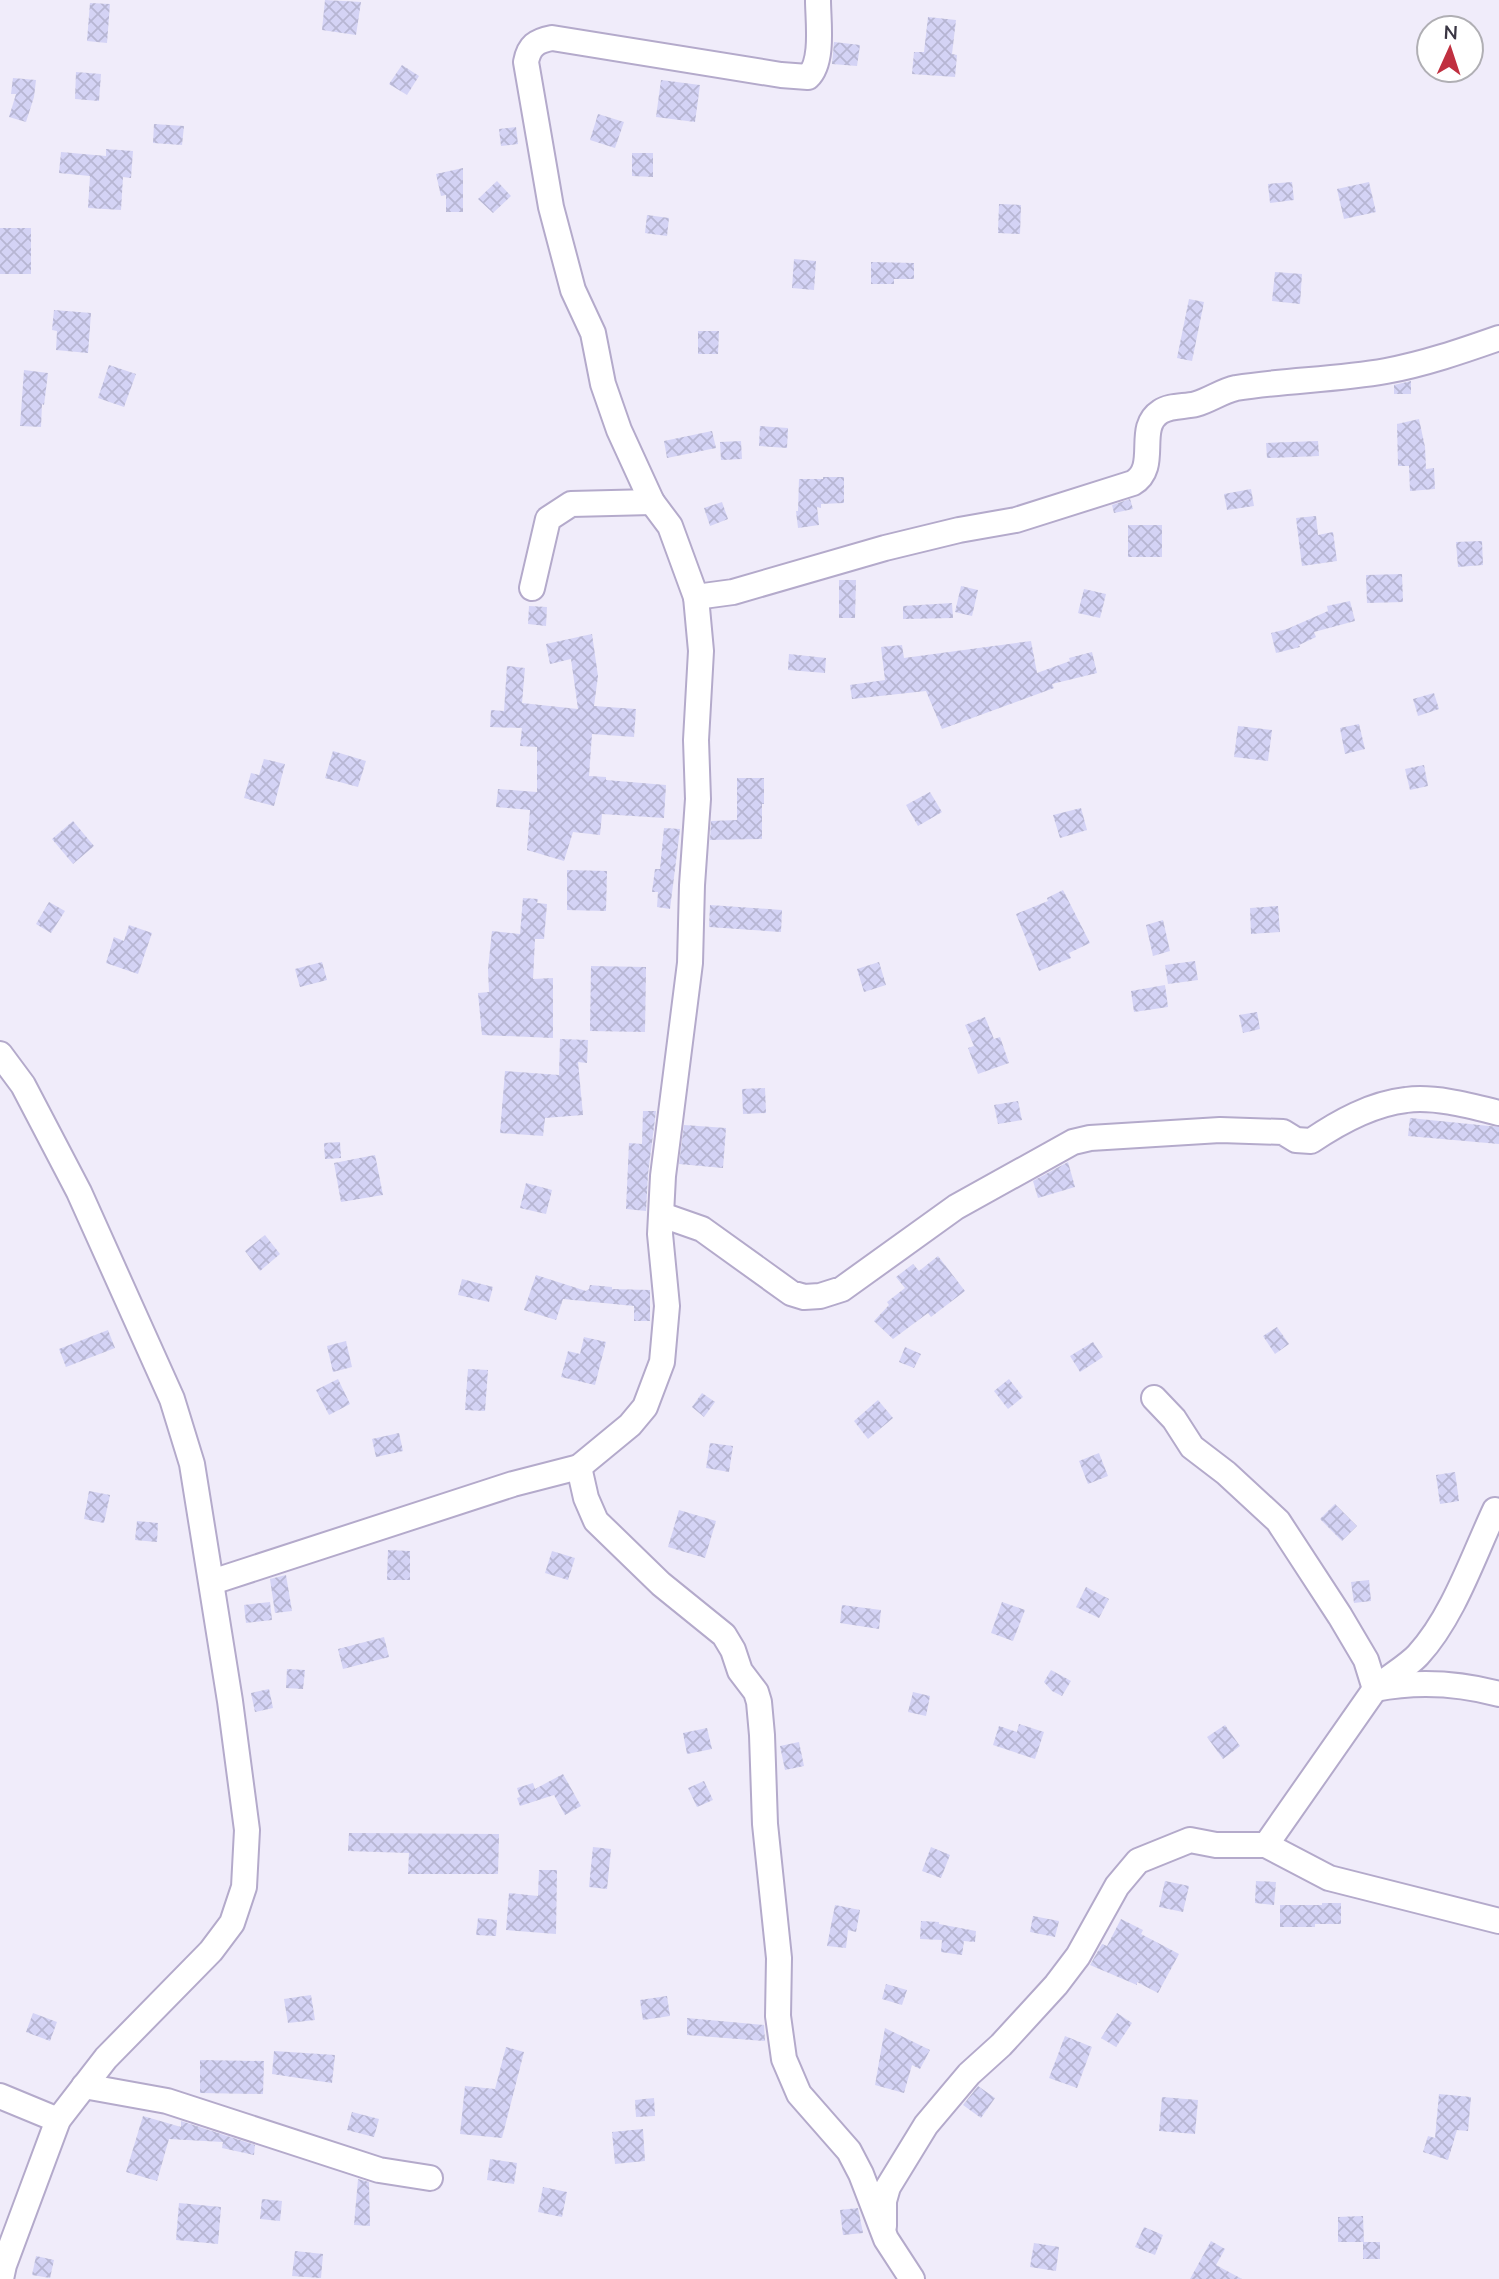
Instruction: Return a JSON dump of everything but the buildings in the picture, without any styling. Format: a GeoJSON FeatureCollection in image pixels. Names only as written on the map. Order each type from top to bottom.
{"type":"FeatureCollection","features":[{"type":"Feature","properties":{"kind":"street"},"geometry":{"type":"LineString","coordinates":[[212,1582],[513,1485],[579,1467],[630,1425],[645,1407],[662,1362],[667,1306],[660,1234],[663,1176],[690,963],[698,799],[695,740],[701,651],[696,597],[670,526],[652,502],[619,430],[603,384],[593,333],[573,290],[551,207],[526,62],[527,53],[533,44],[552,37],[781,75],[808,77],[818,59],[818,0]]}},
{"type":"Feature","properties":{"kind":"street"},"geometry":{"type":"LineString","coordinates":[[696,597],[733,592],[885,548],[959,530],[1016,520],[1133,482],[1140,479],[1145,466],[1148,426],[1159,412],[1167,408],[1210,400],[1234,389],[1384,371],[1428,361],[1499,338]]}},
{"type":"Feature","properties":{"kind":"street"},"geometry":{"type":"LineString","coordinates":[[532,588],[548,519],[571,504],[652,502]]}},
{"type":"Feature","properties":{"kind":"street"},"geometry":{"type":"LineString","coordinates":[[0,1054],[23,1085],[79,1192],[172,1399],[192,1464],[212,1582],[247,1830],[244,1887],[232,1923],[211,1951],[106,2059],[58,2120],[1,2279]]}},
{"type":"Feature","properties":{"kind":"street"},"geometry":{"type":"LineString","coordinates":[[662,1215],[702,1228],[791,1293],[804,1297],[820,1296],[842,1289],[956,1207],[1073,1142],[1090,1138],[1220,1130],[1283,1132],[1296,1140],[1311,1142],[1331,1127],[1352,1117],[1385,1104],[1409,1099],[1499,1112]]}},
{"type":"Feature","properties":{"kind":"street"},"geometry":{"type":"LineString","coordinates":[[1154,1398],[1174,1419],[1192,1447],[1226,1473],[1278,1521],[1366,1660],[1374,1689]]}},
{"type":"Feature","properties":{"kind":"street"},"geometry":{"type":"LineString","coordinates":[[579,1467],[586,1498],[596,1521],[661,1584],[724,1635],[733,1650],[740,1671],[756,1692],[762,1735],[765,1824],[779,1958],[778,2017],[784,2059],[799,2094],[849,2151],[861,2174],[886,2239],[912,2279]]}},
{"type":"Feature","properties":{"kind":"street"},"geometry":{"type":"LineString","coordinates":[[1266,1844],[1374,1689],[1416,1657],[1428,1642],[1448,1611],[1495,1510]]}},
{"type":"Feature","properties":{"kind":"street"},"geometry":{"type":"LineString","coordinates":[[1374,1689],[1402,1684],[1443,1684],[1499,1694]]}},
{"type":"Feature","properties":{"kind":"street"},"geometry":{"type":"LineString","coordinates":[[886,2239],[882,2217],[888,2187],[926,2125],[969,2074],[1002,2045],[1056,1985],[1078,1956],[1117,1886],[1138,1861],[1190,1840],[1216,1845],[1266,1844],[1329,1878],[1499,1921]]}},
{"type":"Feature","properties":{"kind":"street"},"geometry":{"type":"LineString","coordinates":[[84,2086],[167,2101],[379,2169],[430,2178]]}},
{"type":"Feature","properties":{"kind":"street"},"geometry":{"type":"LineString","coordinates":[[0,2096],[58,2120]]}}]}
